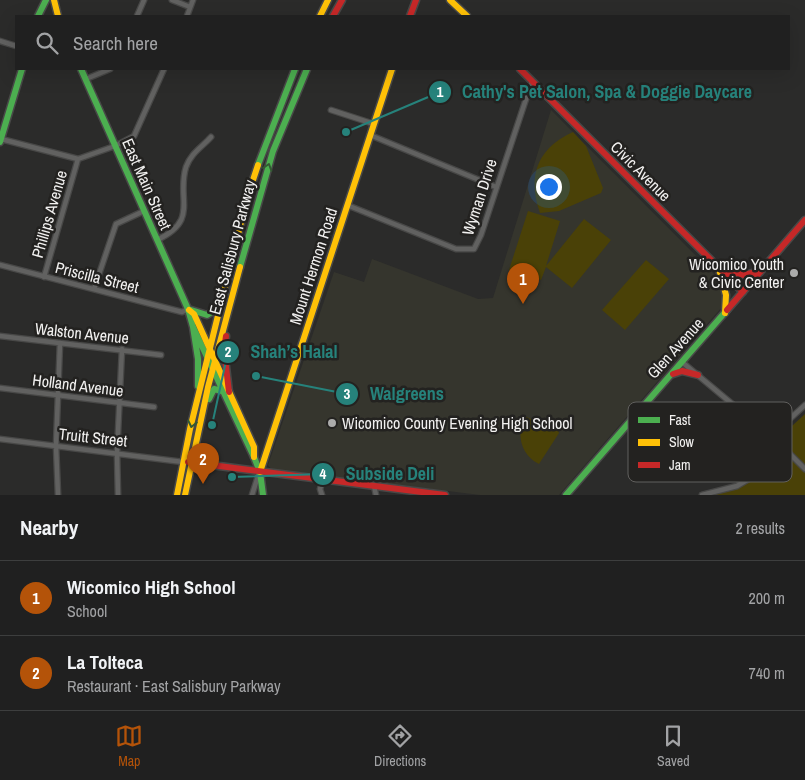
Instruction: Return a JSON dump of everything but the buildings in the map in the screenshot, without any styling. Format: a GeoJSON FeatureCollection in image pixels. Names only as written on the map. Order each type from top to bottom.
{"type":"FeatureCollection","features":[{"type":"Feature","properties":{"kind":"main road"},"geometry":{"type":"LineString","coordinates":[[38,15],[46,0]]}},
{"type":"Feature","properties":{"kind":"main road"},"geometry":{"type":"LineString","coordinates":[[54,0],[58,15]]}},
{"type":"Feature","properties":{"kind":"main road"},"geometry":{"type":"LineString","coordinates":[[320,15],[327,0]]}},
{"type":"Feature","properties":{"kind":"main road"},"geometry":{"type":"LineString","coordinates":[[334,15],[342,0]]}},
{"type":"Feature","properties":{"kind":"main road"},"geometry":{"type":"LineString","coordinates":[[338,15],[346,0]]}},
{"type":"Feature","properties":{"kind":"main road"},"geometry":{"type":"LineString","coordinates":[[410,15],[416,0]]}},
{"type":"Feature","properties":{"kind":"main road"},"geometry":{"type":"LineString","coordinates":[[450,0],[466,15]]}},
{"type":"Feature","properties":{"kind":"main road"},"geometry":{"type":"LineString","coordinates":[[0,140],[22,70]]}},
{"type":"Feature","properties":{"kind":"main road","name":"East Main Street"},"geometry":{"type":"LineString","coordinates":[[82,70],[188,309],[193,327],[212,361],[254,456],[260,472],[263,495]]}},
{"type":"Feature","properties":{"kind":"main road","name":"East Salisbury Parkway"},"geometry":{"type":"LineString","coordinates":[[212,361],[210,352],[254,178],[295,70]]}},
{"type":"Feature","properties":{"kind":"main road","name":"East Salisbury Parkway"},"geometry":{"type":"LineString","coordinates":[[177,495],[198,398],[228,316],[271,160],[307,70]]}},
{"type":"Feature","properties":{"kind":"main road","name":"Mount Hermon Road"},"geometry":{"type":"LineString","coordinates":[[260,472],[392,70]]}},
{"type":"Feature","properties":{"kind":"main road","name":"Civic Avenue"},"geometry":{"type":"LineString","coordinates":[[521,70],[743,292]]}},
{"type":"Feature","properties":{"kind":"main road","name":"Glen Avenue"},"geometry":{"type":"LineString","coordinates":[[647,402],[805,220]]}},
{"type":"Feature","properties":{"kind":"main road"},"geometry":{"type":"LineString","coordinates":[[718,268],[744,275],[761,271]]}},
{"type":"Feature","properties":{"kind":"main road"},"geometry":{"type":"LineString","coordinates":[[718,268],[726,295],[725,313]]}},
{"type":"Feature","properties":{"kind":"main road"},"geometry":{"type":"LineString","coordinates":[[188,309],[204,316],[215,310],[230,270]]}},
{"type":"Feature","properties":{"kind":"main road","name":"East Main Street"},"geometry":{"type":"LineString","coordinates":[[188,309],[194,314],[210,352]]}},
{"type":"Feature","properties":{"kind":"main road"},"geometry":{"type":"LineString","coordinates":[[202,415],[212,390],[226,392],[224,350],[228,316]]}},
{"type":"Feature","properties":{"kind":"main road"},"geometry":{"type":"LineString","coordinates":[[193,327],[198,359],[198,398]]}},
{"type":"Feature","properties":{"kind":"main road","name":"East Main Street"},"geometry":{"type":"LineString","coordinates":[[212,361],[213,371],[254,447],[254,456]]}},
{"type":"Feature","properties":{"kind":"main road"},"geometry":{"type":"LineString","coordinates":[[185,495],[213,371]]}},
{"type":"Feature","properties":{"kind":"main road"},"geometry":{"type":"LineString","coordinates":[[670,376],[682,371],[698,375]]}},
{"type":"Feature","properties":{"kind":"main road","name":"Glen Avenue"},"geometry":{"type":"LineString","coordinates":[[566,495],[628,424]]}},
{"type":"Feature","properties":{"kind":"main road"},"geometry":{"type":"LineString","coordinates":[[254,447],[261,448],[269,443]]}},
{"type":"Feature","properties":{"kind":"main road"},"geometry":{"type":"LineString","coordinates":[[184,462],[445,495]]}},
{"type":"Feature","properties":{"kind":"street"},"geometry":{"type":"LineString","coordinates":[[137,15],[144,0]]}},
{"type":"Feature","properties":{"kind":"street"},"geometry":{"type":"LineString","coordinates":[[172,0],[190,7]]}},
{"type":"Feature","properties":{"kind":"street"},"geometry":{"type":"LineString","coordinates":[[186,15],[194,0]]}},
{"type":"Feature","properties":{"kind":"street"},"geometry":{"type":"LineString","coordinates":[[0,41],[15,46]]}},
{"type":"Feature","properties":{"kind":"street"},"geometry":{"type":"LineString","coordinates":[[86,79],[108,70]]}},
{"type":"Feature","properties":{"kind":"street"},"geometry":{"type":"LineString","coordinates":[[0,140],[78,159],[115,146],[134,136],[164,70]]}},
{"type":"Feature","properties":{"kind":"street","name":"Wyman Drive"},"geometry":{"type":"LineString","coordinates":[[347,204],[456,249],[470,251],[478,242],[532,81]]}},
{"type":"Feature","properties":{"kind":"street"},"geometry":{"type":"LineString","coordinates":[[331,110],[374,124]]}},
{"type":"Feature","properties":{"kind":"street"},"geometry":{"type":"LineString","coordinates":[[370,136],[496,187]]}},
{"type":"Feature","properties":{"kind":"street"},"geometry":{"type":"LineString","coordinates":[[156,240],[171,234],[181,219],[185,204],[186,166],[193,154],[211,137]]}},
{"type":"Feature","properties":{"kind":"street","name":"Phillips Avenue"},"geometry":{"type":"LineString","coordinates":[[44,277],[78,159]]}},
{"type":"Feature","properties":{"kind":"street"},"geometry":{"type":"LineString","coordinates":[[94,289],[116,224],[144,211]]}},
{"type":"Feature","properties":{"kind":"street","name":"Priscilla Street"},"geometry":{"type":"LineString","coordinates":[[0,265],[182,312],[188,309]]}},
{"type":"Feature","properties":{"kind":"street","name":"Walston Avenue"},"geometry":{"type":"LineString","coordinates":[[0,336],[161,355]]}},
{"type":"Feature","properties":{"kind":"street"},"geometry":{"type":"LineString","coordinates":[[58,495],[56,446],[60,343]]}},
{"type":"Feature","properties":{"kind":"street"},"geometry":{"type":"LineString","coordinates":[[118,495],[117,452],[122,349]]}},
{"type":"Feature","properties":{"kind":"street"},"geometry":{"type":"LineString","coordinates":[[682,362],[730,402]]}},
{"type":"Feature","properties":{"kind":"street","name":"Holland Avenue"},"geometry":{"type":"LineString","coordinates":[[0,388],[154,407]]}},
{"type":"Feature","properties":{"kind":"street"},"geometry":{"type":"LineString","coordinates":[[792,417],[805,405]]}},
{"type":"Feature","properties":{"kind":"street","name":"Truitt Street"},"geometry":{"type":"LineString","coordinates":[[0,439],[117,452],[184,462]]}},
{"type":"Feature","properties":{"kind":"street"},"geometry":{"type":"LineString","coordinates":[[792,456],[805,469]]}},
{"type":"Feature","properties":{"kind":"street"},"geometry":{"type":"LineString","coordinates":[[252,495],[260,472]]}},
{"type":"Feature","properties":{"kind":"street"},"geometry":{"type":"LineString","coordinates":[[322,495],[320,489],[323,480]]}},
{"type":"Feature","properties":{"kind":"street"},"geometry":{"type":"LineString","coordinates":[[702,495],[737,486],[744,482]]}},
{"type":"Feature","properties":{"kind":"street"},"geometry":{"type":"LineString","coordinates":[[374,486],[376,495]]}},
{"type":"Feature","properties":{"kind":"shaded area"},"geometry":{"type":"Polygon","coordinates":[[[551,110],[718,278],[723,293],[722,307],[640,402],[628,402],[628,415],[559,495],[480,495],[271,469],[268,465],[334,272],[364,282],[372,259],[478,299],[493,298],[551,110]]]}},
{"type":"Feature","properties":{"kind":"shaded area"},"geometry":{"type":"Polygon","coordinates":[[[573,132],[586,146],[603,188],[601,193],[559,211],[540,213],[535,187],[538,165],[543,155],[551,146],[573,132]]]}},
{"type":"Feature","properties":{"kind":"shaded area"},"geometry":{"type":"Polygon","coordinates":[[[528,211],[560,221],[546,266],[584,219],[611,240],[572,288],[546,267],[541,280],[509,270],[528,211]]]}},
{"type":"Feature","properties":{"kind":"shaded area"},"geometry":{"type":"Polygon","coordinates":[[[646,260],[669,279],[625,330],[602,310],[646,260]]]}},
{"type":"Feature","properties":{"kind":"shaded area"},"geometry":{"type":"Polygon","coordinates":[[[805,414],[805,495],[709,495],[736,489],[748,482],[792,482],[792,426],[805,414]]]}},
{"type":"Feature","properties":{"kind":"shaded area"},"geometry":{"type":"Polygon","coordinates":[[[524,416],[558,430],[559,433],[539,464],[528,455],[522,444],[520,430],[524,416]]]}},
{"type":"Feature","properties":{"kind":"traffic: fast"},"geometry":{"type":"LineString","coordinates":[[38,15],[46,0]]}},
{"type":"Feature","properties":{"kind":"traffic: fast"},"geometry":{"type":"LineString","coordinates":[[0,142],[22,70]]}},
{"type":"Feature","properties":{"kind":"traffic: fast"},"geometry":{"type":"LineString","coordinates":[[81,70],[188,309],[193,327],[254,457],[260,472],[263,495]]}},
{"type":"Feature","properties":{"kind":"traffic: fast"},"geometry":{"type":"LineString","coordinates":[[258,165],[295,70]]}},
{"type":"Feature","properties":{"kind":"traffic: fast"},"geometry":{"type":"LineString","coordinates":[[240,267],[273,151],[307,70]]}},
{"type":"Feature","properties":{"kind":"traffic: fast"},"geometry":{"type":"LineString","coordinates":[[188,309],[207,315],[215,310],[218,301]]}},
{"type":"Feature","properties":{"kind":"traffic: fast"},"geometry":{"type":"LineString","coordinates":[[647,402],[727,310]]}},
{"type":"Feature","properties":{"kind":"traffic: fast"},"geometry":{"type":"LineString","coordinates":[[193,327],[198,359],[198,386]]}},
{"type":"Feature","properties":{"kind":"traffic: fast"},"geometry":{"type":"LineString","coordinates":[[209,399],[214,389],[222,391]]}},
{"type":"Feature","properties":{"kind":"traffic: fast"},"geometry":{"type":"LineString","coordinates":[[566,495],[628,424]]}},
{"type":"Feature","properties":{"kind":"traffic: slow"},"geometry":{"type":"LineString","coordinates":[[54,0],[58,15]]}},
{"type":"Feature","properties":{"kind":"traffic: slow"},"geometry":{"type":"LineString","coordinates":[[320,15],[328,0]]}},
{"type":"Feature","properties":{"kind":"traffic: slow"},"geometry":{"type":"LineString","coordinates":[[450,0],[466,15]]}},
{"type":"Feature","properties":{"kind":"traffic: slow"},"geometry":{"type":"LineString","coordinates":[[260,472],[392,70]]}},
{"type":"Feature","properties":{"kind":"traffic: slow"},"geometry":{"type":"LineString","coordinates":[[177,495],[190,429],[247,198],[258,165]]}},
{"type":"Feature","properties":{"kind":"traffic: slow"},"geometry":{"type":"LineString","coordinates":[[185,495],[208,387],[240,267]]}},
{"type":"Feature","properties":{"kind":"traffic: slow"},"geometry":{"type":"LineString","coordinates":[[719,269],[726,295],[725,313]]}},
{"type":"Feature","properties":{"kind":"traffic: slow"},"geometry":{"type":"LineString","coordinates":[[189,310],[194,314],[254,447],[254,457]]}},
{"type":"Feature","properties":{"kind":"traffic: jam"},"geometry":{"type":"LineString","coordinates":[[334,15],[342,0]]}},
{"type":"Feature","properties":{"kind":"traffic: jam"},"geometry":{"type":"LineString","coordinates":[[410,15],[416,0]]}},
{"type":"Feature","properties":{"kind":"traffic: jam"},"geometry":{"type":"LineString","coordinates":[[521,70],[743,292]]}},
{"type":"Feature","properties":{"kind":"traffic: jam"},"geometry":{"type":"LineString","coordinates":[[727,310],[805,220]]}},
{"type":"Feature","properties":{"kind":"traffic: jam"},"geometry":{"type":"LineString","coordinates":[[722,269],[744,275],[760,271]]}},
{"type":"Feature","properties":{"kind":"traffic: jam"},"geometry":{"type":"LineString","coordinates":[[226,336],[224,350],[229,392]]}},
{"type":"Feature","properties":{"kind":"traffic: jam"},"geometry":{"type":"LineString","coordinates":[[673,374],[682,371],[698,375]]}},
{"type":"Feature","properties":{"kind":"traffic: jam"},"geometry":{"type":"LineString","coordinates":[[188,462],[445,495]]}},
{"type":"Feature","properties":{"kind":"place","name":"Cathy's Pet Salon, Spa & Doggie Daycare"},"geometry":{"type":"Point","coordinates":[346,132]}},
{"type":"Feature","properties":{"kind":"place","name":"Wicomico Youth & Civic Center"},"geometry":{"type":"Point","coordinates":[794,273]}},
{"type":"Feature","properties":{"kind":"place","name":"Wicomico High School"},"geometry":{"type":"Point","coordinates":[523,304]}},
{"type":"Feature","properties":{"kind":"place","name":"Walgreens"},"geometry":{"type":"Point","coordinates":[256,376]}},
{"type":"Feature","properties":{"kind":"place","name":"Wicomico County Evening High School"},"geometry":{"type":"Point","coordinates":[332,423]}},
{"type":"Feature","properties":{"kind":"place","name":"Shah’s Halal"},"geometry":{"type":"Point","coordinates":[212,425]}},
{"type":"Feature","properties":{"kind":"place","name":"Subside Deli"},"geometry":{"type":"Point","coordinates":[232,477]}},
{"type":"Feature","properties":{"kind":"place","name":"La Tolteca"},"geometry":{"type":"Point","coordinates":[203,484]}}]}
